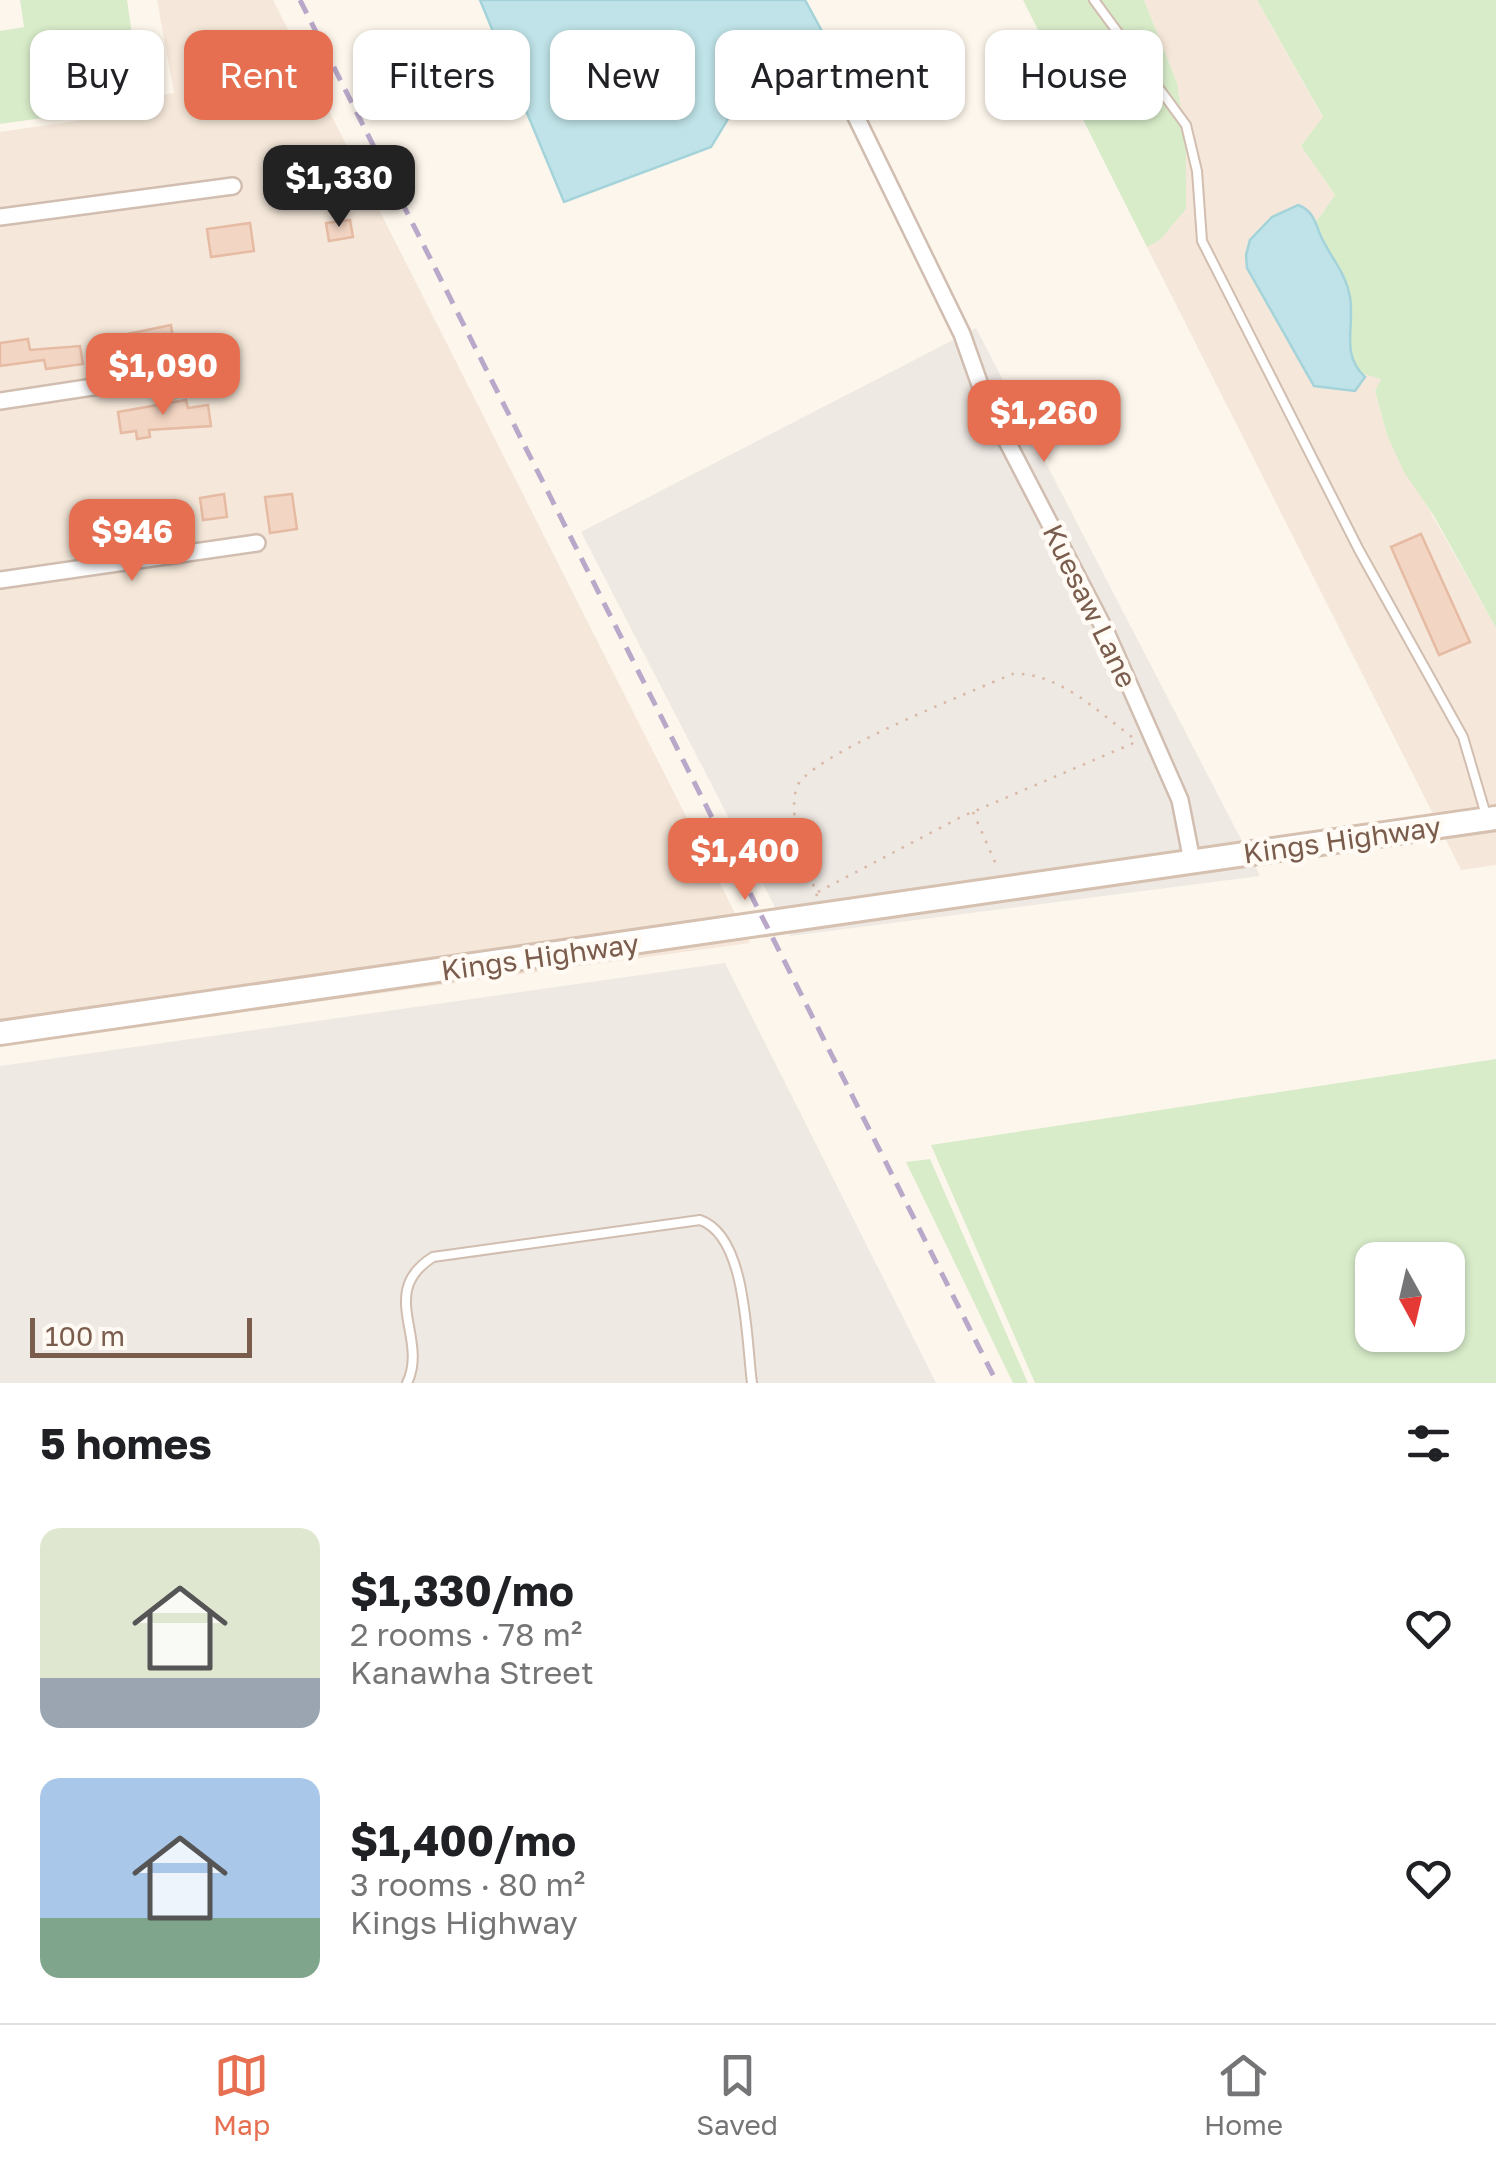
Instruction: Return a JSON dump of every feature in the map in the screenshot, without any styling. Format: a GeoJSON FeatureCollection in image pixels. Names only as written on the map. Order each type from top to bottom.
{"type":"FeatureCollection","features":[{"type":"Feature","properties":{"kind":"street","name":"Kuesaw Lane"},"geometry":{"type":"LineString","coordinates":[[858,120],[962,334],[984,400],[1106,632],[1180,800],[1192,861]]}},
{"type":"Feature","properties":{"kind":"street"},"geometry":{"type":"LineString","coordinates":[[0,217],[233,186]]}},
{"type":"Feature","properties":{"kind":"street"},"geometry":{"type":"LineString","coordinates":[[0,400],[185,373]]}},
{"type":"Feature","properties":{"kind":"street"},"geometry":{"type":"LineString","coordinates":[[0,580],[257,543]]}},
{"type":"Feature","properties":{"kind":"street","name":"Kings Highway"},"geometry":{"type":"LineString","coordinates":[[0,1034],[1491,818]]}},
{"type":"Feature","properties":{"kind":"lane"},"geometry":{"type":"LineString","coordinates":[[1094,0],[1186,125],[1197,171],[1202,241],[1359,550],[1464,737],[1491,818]]}},
{"type":"Feature","properties":{"kind":"lane"},"geometry":{"type":"LineString","coordinates":[[407,1383],[413,1363],[406,1292],[414,1272],[432,1257],[700,1220],[721,1232],[735,1261],[752,1383]]}},
{"type":"Feature","properties":{"kind":"path"},"geometry":{"type":"LineString","coordinates":[[816,893],[973,812],[1138,741],[1060,686],[1024,673],[1012,674],[817,763],[802,774],[796,788],[797,827],[816,893],[824,916]]}},
{"type":"Feature","properties":{"kind":"path"},"geometry":{"type":"LineString","coordinates":[[973,812],[1006,889]]}},
{"type":"Feature","properties":{"kind":"shaded area"},"geometry":{"type":"Polygon","coordinates":[[[157,0],[273,0],[288,30],[184,30],[184,120],[333,119],[739,921],[0,1025],[0,589],[265,550],[262,534],[0,572],[0,409],[194,379],[191,363],[0,392],[0,226],[242,193],[239,177],[0,208],[0,132],[82,120],[164,120],[164,94],[174,93],[157,0]]]}},
{"type":"Feature","properties":{"kind":"shaded area"},"geometry":{"type":"Polygon","coordinates":[[[1144,0],[1257,0],[1323,118],[1301,146],[1335,195],[1316,222],[1307,208],[1298,205],[1272,217],[1250,240],[1247,268],[1314,386],[1355,391],[1364,378],[1360,373],[1382,379],[1375,392],[1387,435],[1496,628],[1496,809],[1435,818],[1147,247],[1160,240],[1177,83],[1163,48],[1163,30],[1156,30],[1144,0]]]}},
{"type":"Feature","properties":{"kind":"shaded area"},"geometry":{"type":"Polygon","coordinates":[[[976,328],[1244,845],[1198,852],[1187,796],[1113,628],[992,396],[969,332],[976,328]]]}},
{"type":"Feature","properties":{"kind":"shaded area"},"geometry":{"type":"Polygon","coordinates":[[[955,339],[978,402],[1100,636],[1173,802],[1183,854],[779,915],[581,532],[955,339]]]}},
{"type":"Feature","properties":{"kind":"shaded area"},"geometry":{"type":"Polygon","coordinates":[[[1496,827],[1496,865],[1461,870],[1443,834],[1496,827]]]}},
{"type":"Feature","properties":{"kind":"shaded area"},"geometry":{"type":"Polygon","coordinates":[[[1253,861],[1260,876],[790,936],[787,931],[1253,861]]]}},
{"type":"Feature","properties":{"kind":"shaded area"},"geometry":{"type":"Polygon","coordinates":[[[747,937],[750,943],[0,1045],[0,1042],[747,937]]]}},
{"type":"Feature","properties":{"kind":"shaded area"},"geometry":{"type":"Polygon","coordinates":[[[725,963],[936,1383],[0,1383],[0,1066],[725,963]]]}},
{"type":"Feature","properties":{"kind":"green space"},"geometry":{"type":"Polygon","coordinates":[[[20,0],[127,0],[131,30],[30,30],[30,120],[0,124],[0,31],[24,27],[20,0]]]}},
{"type":"Feature","properties":{"kind":"green space"},"geometry":{"type":"Polygon","coordinates":[[[1023,0],[1144,0],[1156,30],[1038,30],[1023,0]]]}},
{"type":"Feature","properties":{"kind":"green space"},"geometry":{"type":"Polygon","coordinates":[[[1257,0],[1496,0],[1496,628],[1434,516],[1404,472],[1387,435],[1375,391],[1381,379],[1360,373],[1351,361],[1350,297],[1316,222],[1335,195],[1301,146],[1323,117],[1257,0]]]}},
{"type":"Feature","properties":{"kind":"green space"},"geometry":{"type":"Polygon","coordinates":[[[1163,48],[1177,83],[1186,145],[1186,209],[1160,240],[1147,247],[1083,120],[1163,120],[1163,48]]]}},
{"type":"Feature","properties":{"kind":"green space"},"geometry":{"type":"Polygon","coordinates":[[[1496,1059],[1496,1383],[1035,1383],[931,1145],[1496,1059]]]}},
{"type":"Feature","properties":{"kind":"green space"},"geometry":{"type":"Polygon","coordinates":[[[930,1159],[1028,1383],[1013,1383],[906,1162],[930,1159]]]}},
{"type":"Feature","properties":{"kind":"water"},"geometry":{"type":"Polygon","coordinates":[[[480,0],[805,0],[821,30],[715,30],[715,120],[727,120],[711,147],[564,202],[530,120],[530,30],[492,30],[480,0]]]}},
{"type":"Feature","properties":{"kind":"water"},"geometry":{"type":"Polygon","coordinates":[[[1298,205],[1312,217],[1348,288],[1351,349],[1357,368],[1365,377],[1355,391],[1314,386],[1247,268],[1250,240],[1272,217],[1298,205]]]}},
{"type":"Feature","properties":{"kind":"building"},"geometry":{"type":"Polygon","coordinates":[[[350,220],[353,237],[329,241],[326,223],[350,220]]]}},
{"type":"Feature","properties":{"kind":"building"},"geometry":{"type":"Polygon","coordinates":[[[250,223],[254,251],[211,257],[207,229],[250,223]]]}},
{"type":"Feature","properties":{"kind":"building"},"geometry":{"type":"Polygon","coordinates":[[[171,325],[175,354],[112,360],[108,338],[171,325]]]}},
{"type":"Feature","properties":{"kind":"building"},"geometry":{"type":"Polygon","coordinates":[[[28,339],[30,350],[80,346],[83,364],[46,369],[44,360],[0,366],[0,343],[28,339]]]}},
{"type":"Feature","properties":{"kind":"building"},"geometry":{"type":"Polygon","coordinates":[[[186,400],[188,408],[208,405],[211,426],[149,430],[150,437],[137,439],[136,431],[121,433],[118,412],[186,400]]]}},
{"type":"Feature","properties":{"kind":"building"},"geometry":{"type":"Polygon","coordinates":[[[224,494],[227,517],[203,520],[200,498],[224,494]]]}},
{"type":"Feature","properties":{"kind":"building"},"geometry":{"type":"Polygon","coordinates":[[[292,494],[297,529],[270,533],[265,497],[292,494]]]}},
{"type":"Feature","properties":{"kind":"building"},"geometry":{"type":"Polygon","coordinates":[[[1421,534],[1470,642],[1439,655],[1391,547],[1421,534]]]}},
{"type":"Feature","properties":{"kind":"railway"},"geometry":{"type":"LineString","coordinates":[[300,0],[997,1383]]}}]}
